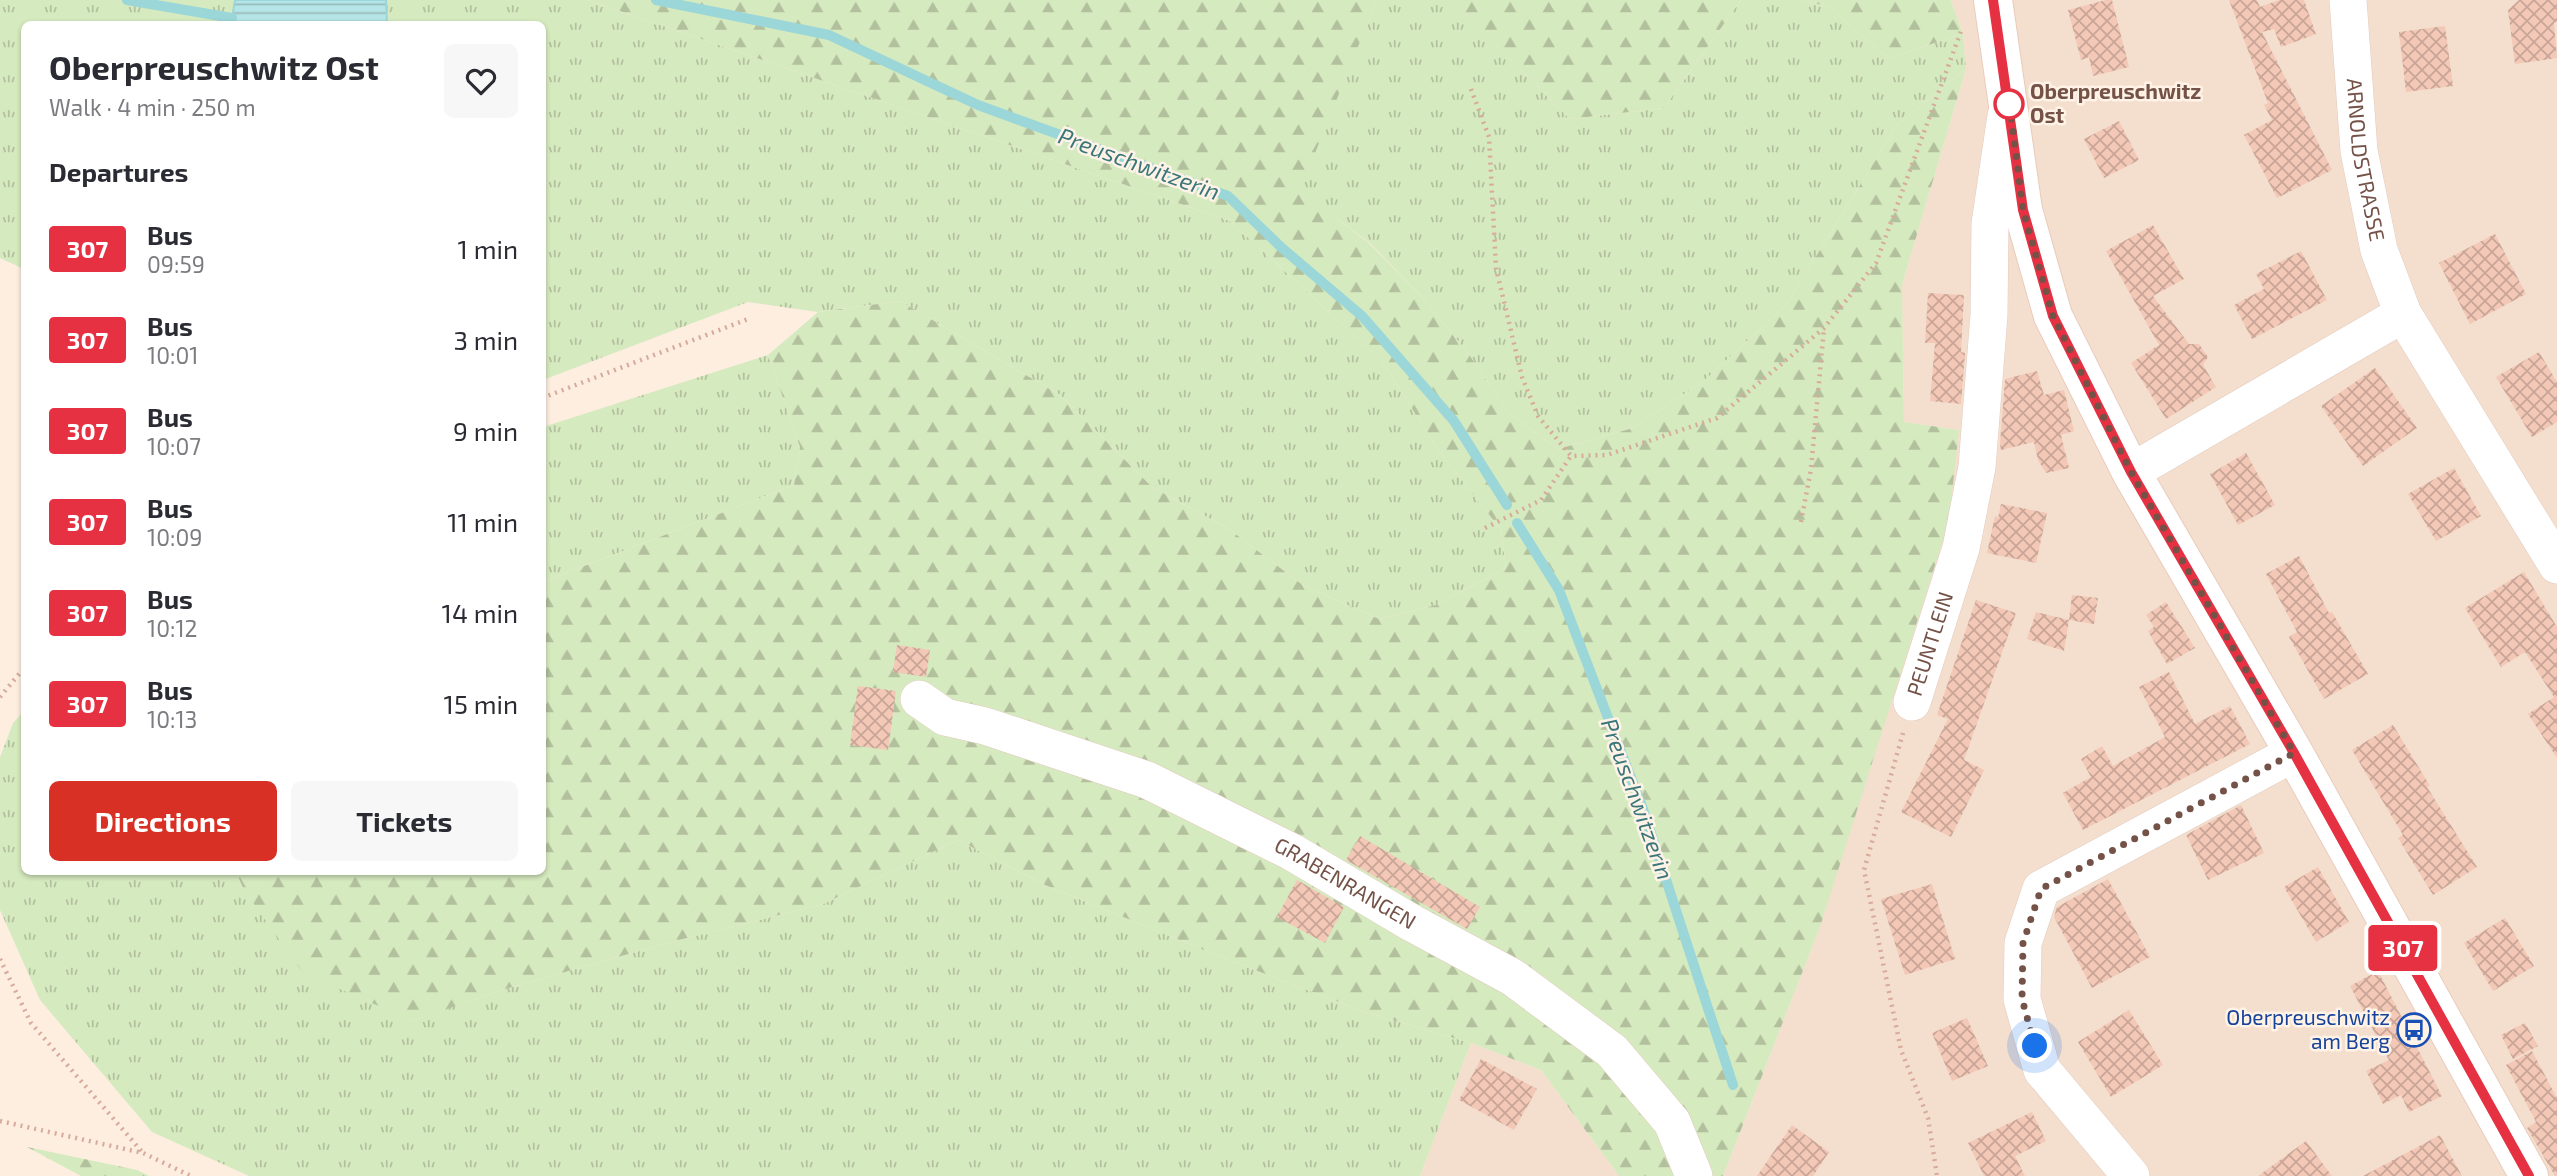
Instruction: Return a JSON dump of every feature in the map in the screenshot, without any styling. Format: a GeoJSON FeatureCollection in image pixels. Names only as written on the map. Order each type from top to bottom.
{"type":"FeatureCollection","features":[{"type":"Feature","properties":{"kind":"street"},"geometry":{"type":"LineString","coordinates":[[1993,0],[2023,210],[2053,316],[2131,472],[2294,753],[2521,1172]]}},
{"type":"Feature","properties":{"kind":"street","name":"ARNOLDSTRASSE"},"geometry":{"type":"LineString","coordinates":[[2348,0],[2359,150],[2379,250],[2403,314],[2557,565]]}},
{"type":"Feature","properties":{"kind":"street","name":"PEUNTLEIN"},"geometry":{"type":"LineString","coordinates":[[1912,702],[1961,548],[1975,481],[1989,316],[1990,224],[2009,99]]}},
{"type":"Feature","properties":{"kind":"street"},"geometry":{"type":"LineString","coordinates":[[2131,472],[2403,314]]}},
{"type":"Feature","properties":{"kind":"street","name":"GRABENRANGEN"},"geometry":{"type":"LineString","coordinates":[[919,699],[945,717],[985,726],[1147,780],[1292,852],[1412,923],[1512,977],[1612,1052],[1672,1122],[1694,1176]]}},
{"type":"Feature","properties":{"kind":"street"},"geometry":{"type":"LineString","coordinates":[[2131,1176],[2042,1070],[2022,999],[2023,943],[2041,889],[2294,753]]}},
{"type":"Feature","properties":{"kind":"path"},"geometry":{"type":"LineString","coordinates":[[1571,456],[1607,455],[1717,418],[1824,328],[1875,262],[1962,26]]}},
{"type":"Feature","properties":{"kind":"path"},"geometry":{"type":"LineString","coordinates":[[1471,89],[1489,137],[1496,268],[1521,377],[1538,416],[1571,456]]}},
{"type":"Feature","properties":{"kind":"path"},"geometry":{"type":"LineString","coordinates":[[546,396],[748,319]]}},
{"type":"Feature","properties":{"kind":"path"},"geometry":{"type":"LineString","coordinates":[[1801,522],[1811,468],[1824,328]]}},
{"type":"Feature","properties":{"kind":"path"},"geometry":{"type":"LineString","coordinates":[[1485,528],[1541,500],[1571,456]]}},
{"type":"Feature","properties":{"kind":"path"},"geometry":{"type":"LineString","coordinates":[[0,697],[21,672]]}},
{"type":"Feature","properties":{"kind":"path","name":"PEUNTLEIN"},"geometry":{"type":"LineString","coordinates":[[1912,702],[1864,870],[1901,1050],[1928,1118],[1937,1176]]}},
{"type":"Feature","properties":{"kind":"path"},"geometry":{"type":"LineString","coordinates":[[0,960],[31,1023],[143,1153]]}},
{"type":"Feature","properties":{"kind":"path"},"geometry":{"type":"LineString","coordinates":[[0,1121],[143,1153],[191,1176]]}},
{"type":"Feature","properties":{"kind":"shaded area"},"geometry":{"type":"Polygon","coordinates":[[[1951,0],[2557,0],[2557,1176],[1723,1176],[1820,927],[1959,430],[1904,422],[1902,285],[1966,69],[1963,34],[1951,0]]]}},
{"type":"Feature","properties":{"kind":"shaded area"},"geometry":{"type":"Polygon","coordinates":[[[1471,1043],[1541,1070],[1619,1176],[1420,1176],[1471,1043]]]}},
{"type":"Feature","properties":{"kind":"green space"},"geometry":{"type":"Polygon","coordinates":[[[0,0],[235,0],[232,21],[21,21],[21,268],[0,258],[0,0]]]}},
{"type":"Feature","properties":{"kind":"green space"},"geometry":{"type":"Polygon","coordinates":[[[386,0],[588,0],[1230,221],[1382,361],[1437,448],[1501,530],[1506,568],[1436,605],[1379,619],[1304,586],[1229,529],[1152,487],[1060,395],[900,301],[818,312],[748,302],[546,379],[546,21],[387,21],[386,0]]]}},
{"type":"Feature","properties":{"kind":"green space"},"geometry":{"type":"Polygon","coordinates":[[[588,0],[1377,0],[1300,190],[1370,244],[1421,296],[1468,353],[1508,412],[1558,449],[1633,428],[1705,380],[1786,305],[1897,125],[1966,69],[1902,285],[1904,422],[1959,430],[1949,521],[1820,927],[1723,1176],[1619,1176],[1541,1070],[1471,1043],[1365,1012],[1221,957],[1045,885],[958,840],[823,904],[671,942],[502,990],[413,1021],[303,973],[244,890],[237,875],[546,875],[546,581],[794,485],[800,447],[768,355],[818,312],[900,301],[1060,395],[1152,487],[1229,529],[1304,586],[1379,619],[1436,605],[1506,568],[1501,530],[1437,448],[1382,361],[1230,221],[588,0]]]}},
{"type":"Feature","properties":{"kind":"green space"},"geometry":{"type":"Polygon","coordinates":[[[1377,0],[1451,0],[1570,119],[1664,108],[1741,0],[1802,0],[1829,7],[1888,58],[1963,34],[1966,69],[1897,125],[1786,305],[1705,380],[1633,428],[1558,449],[1508,412],[1468,353],[1421,296],[1371,244],[1299,190],[1377,0]]]}},
{"type":"Feature","properties":{"kind":"green space"},"geometry":{"type":"Polygon","coordinates":[[[1451,0],[1741,0],[1664,108],[1570,119],[1451,0]]]}},
{"type":"Feature","properties":{"kind":"green space"},"geometry":{"type":"Polygon","coordinates":[[[1802,0],[1951,0],[1963,34],[1888,58],[1829,7],[1802,0]]]}},
{"type":"Feature","properties":{"kind":"green space"},"geometry":{"type":"Polygon","coordinates":[[[768,355],[800,447],[794,485],[546,581],[546,426],[768,355]]]}},
{"type":"Feature","properties":{"kind":"green space"},"geometry":{"type":"Polygon","coordinates":[[[21,714],[21,875],[237,875],[244,890],[412,1021],[502,990],[671,942],[823,904],[958,840],[1045,885],[1221,957],[1365,1012],[1471,1043],[1420,1176],[249,1176],[152,1132],[40,1000],[0,910],[0,757],[13,723],[21,714]]]}},
{"type":"Feature","properties":{"kind":"green space"},"geometry":{"type":"Polygon","coordinates":[[[27,1147],[137,1170],[149,1176],[81,1176],[27,1147]]]}},
{"type":"Feature","properties":{"kind":"water"},"geometry":{"type":"Polygon","coordinates":[[[235,0],[386,0],[387,21],[232,21],[235,0]]]}},
{"type":"Feature","properties":{"kind":"building"},"geometry":{"type":"Polygon","coordinates":[[[2112,0],[2129,67],[2093,76],[2089,57],[2081,60],[2068,10],[2112,0]]]}},
{"type":"Feature","properties":{"kind":"building"},"geometry":{"type":"Polygon","coordinates":[[[2229,0],[2257,0],[2260,7],[2279,0],[2304,0],[2316,34],[2281,47],[2274,29],[2262,32],[2332,170],[2277,198],[2244,135],[2272,120],[2264,105],[2268,103],[2229,0]]]}},
{"type":"Feature","properties":{"kind":"building"},"geometry":{"type":"Polygon","coordinates":[[[2519,0],[2557,0],[2557,21],[2554,23],[2557,58],[2515,64],[2508,10],[2519,0]]]}},
{"type":"Feature","properties":{"kind":"building"},"geometry":{"type":"Polygon","coordinates":[[[2445,26],[2453,86],[2406,92],[2399,32],[2445,26]]]}},
{"type":"Feature","properties":{"kind":"building"},"geometry":{"type":"Polygon","coordinates":[[[2119,121],[2139,160],[2104,178],[2084,139],[2119,121]]]}},
{"type":"Feature","properties":{"kind":"building"},"geometry":{"type":"Polygon","coordinates":[[[2153,225],[2184,279],[2153,296],[2189,344],[2199,344],[2208,357],[2203,365],[2216,387],[2166,419],[2131,363],[2159,345],[2106,251],[2153,225]]]}},
{"type":"Feature","properties":{"kind":"building"},"geometry":{"type":"Polygon","coordinates":[[[2495,234],[2526,294],[2470,324],[2439,263],[2495,234]]]}},
{"type":"Feature","properties":{"kind":"building"},"geometry":{"type":"Polygon","coordinates":[[[2301,251],[2327,300],[2252,339],[2234,305],[2264,289],[2256,274],[2301,251]]]}},
{"type":"Feature","properties":{"kind":"building"},"geometry":{"type":"Polygon","coordinates":[[[1928,293],[1964,295],[1961,352],[1965,353],[1961,404],[1930,401],[1935,343],[1925,343],[1928,293]]]}},
{"type":"Feature","properties":{"kind":"building"},"geometry":{"type":"Polygon","coordinates":[[[2539,352],[2557,382],[2557,422],[2532,437],[2496,377],[2539,352]]]}},
{"type":"Feature","properties":{"kind":"building"},"geometry":{"type":"Polygon","coordinates":[[[2375,368],[2417,428],[2363,466],[2321,406],[2375,368]]]}},
{"type":"Feature","properties":{"kind":"building"},"geometry":{"type":"Polygon","coordinates":[[[2037,371],[2044,395],[2064,390],[2074,431],[2061,435],[2069,468],[2046,473],[2038,460],[2034,442],[2001,450],[2000,444],[2005,379],[2037,371]]]}},
{"type":"Feature","properties":{"kind":"building"},"geometry":{"type":"Polygon","coordinates":[[[2246,453],[2275,505],[2238,525],[2210,474],[2246,453]]]}},
{"type":"Feature","properties":{"kind":"building"},"geometry":{"type":"Polygon","coordinates":[[[2454,468],[2481,516],[2436,541],[2408,494],[2454,468]]]}},
{"type":"Feature","properties":{"kind":"building"},"geometry":{"type":"Polygon","coordinates":[[[2001,504],[2047,513],[2036,563],[1987,553],[1995,516],[1998,518],[2001,504]]]}},
{"type":"Feature","properties":{"kind":"building"},"geometry":{"type":"Polygon","coordinates":[[[2299,556],[2329,613],[2332,612],[2368,674],[2324,699],[2289,637],[2297,632],[2266,574],[2299,556]]]}},
{"type":"Feature","properties":{"kind":"building"},"geometry":{"type":"Polygon","coordinates":[[[2524,572],[2557,627],[2557,758],[2528,714],[2554,697],[2525,652],[2501,667],[2465,608],[2524,572]]]}},
{"type":"Feature","properties":{"kind":"building"},"geometry":{"type":"Polygon","coordinates":[[[2072,595],[2098,598],[2094,624],[2069,620],[2072,595]]]}},
{"type":"Feature","properties":{"kind":"building"},"geometry":{"type":"Polygon","coordinates":[[[1976,600],[2016,613],[1964,760],[1984,770],[1951,837],[1901,812],[1948,719],[1937,715],[1976,600]]]}},
{"type":"Feature","properties":{"kind":"building"},"geometry":{"type":"Polygon","coordinates":[[[2166,602],[2195,648],[2167,664],[2148,631],[2154,627],[2146,615],[2166,602]]]}},
{"type":"Feature","properties":{"kind":"building"},"geometry":{"type":"Polygon","coordinates":[[[2036,612],[2069,620],[2064,651],[2027,639],[2036,612]]]}},
{"type":"Feature","properties":{"kind":"building"},"geometry":{"type":"Polygon","coordinates":[[[897,645],[930,650],[926,677],[893,672],[897,645]]]}},
{"type":"Feature","properties":{"kind":"building"},"geometry":{"type":"Polygon","coordinates":[[[2169,672],[2195,724],[2230,706],[2250,744],[2083,830],[2063,793],[2091,777],[2081,759],[2102,746],[2113,766],[2165,737],[2139,687],[2169,672]]]}},
{"type":"Feature","properties":{"kind":"building"},"geometry":{"type":"Polygon","coordinates":[[[858,686],[896,691],[888,750],[850,745],[858,686]]]}},
{"type":"Feature","properties":{"kind":"building"},"geometry":{"type":"Polygon","coordinates":[[[2393,725],[2430,786],[2427,787],[2477,867],[2433,895],[2398,838],[2403,835],[2352,750],[2393,725]]]}},
{"type":"Feature","properties":{"kind":"building"},"geometry":{"type":"Polygon","coordinates":[[[2241,805],[2264,853],[2208,880],[2186,835],[2241,805]]]}},
{"type":"Feature","properties":{"kind":"building"},"geometry":{"type":"Polygon","coordinates":[[[1360,836],[1480,907],[1467,929],[1346,860],[1360,836]]]}},
{"type":"Feature","properties":{"kind":"building"},"geometry":{"type":"Polygon","coordinates":[[[2318,867],[2349,922],[2316,942],[2284,887],[2318,867]]]}},
{"type":"Feature","properties":{"kind":"building"},"geometry":{"type":"Polygon","coordinates":[[[2108,879],[2150,957],[2092,988],[2054,917],[2057,907],[2108,879]]]}},
{"type":"Feature","properties":{"kind":"building"},"geometry":{"type":"Polygon","coordinates":[[[1297,880],[1344,907],[1325,943],[1277,917],[1297,880]]]}},
{"type":"Feature","properties":{"kind":"building"},"geometry":{"type":"Polygon","coordinates":[[[1932,884],[1955,959],[1905,975],[1881,899],[1932,884]]]}},
{"type":"Feature","properties":{"kind":"building"},"geometry":{"type":"Polygon","coordinates":[[[2505,918],[2534,966],[2493,991],[2464,943],[2505,918]]]}},
{"type":"Feature","properties":{"kind":"building"},"geometry":{"type":"Polygon","coordinates":[[[2378,971],[2442,1096],[2409,1112],[2401,1095],[2383,1104],[2366,1071],[2389,1060],[2350,986],[2378,971]]]}},
{"type":"Feature","properties":{"kind":"building"},"geometry":{"type":"Polygon","coordinates":[[[2129,1010],[2163,1065],[2111,1097],[2078,1042],[2129,1010]]]}},
{"type":"Feature","properties":{"kind":"building"},"geometry":{"type":"Polygon","coordinates":[[[1967,1018],[1988,1066],[1952,1081],[1932,1033],[1967,1018]]]}},
{"type":"Feature","properties":{"kind":"building"},"geometry":{"type":"Polygon","coordinates":[[[2525,1023],[2538,1046],[2513,1059],[2501,1035],[2525,1023]]]}},
{"type":"Feature","properties":{"kind":"building"},"geometry":{"type":"Polygon","coordinates":[[[2532,1051],[2557,1098],[2557,1176],[2527,1128],[2536,1122],[2506,1065],[2532,1051]]]}},
{"type":"Feature","properties":{"kind":"building"},"geometry":{"type":"Polygon","coordinates":[[[1481,1059],[1537,1089],[1514,1130],[1459,1100],[1481,1059]]]}},
{"type":"Feature","properties":{"kind":"building"},"geometry":{"type":"Polygon","coordinates":[[[2032,1112],[2046,1141],[2015,1156],[2025,1176],[1984,1176],[1968,1143],[2032,1112]]]}},
{"type":"Feature","properties":{"kind":"building"},"geometry":{"type":"Polygon","coordinates":[[[1792,1125],[1829,1152],[1813,1176],[1757,1176],[1792,1125]]]}},
{"type":"Feature","properties":{"kind":"building"},"geometry":{"type":"Polygon","coordinates":[[[2440,1135],[2462,1176],[2363,1176],[2440,1135]]]}},
{"type":"Feature","properties":{"kind":"building"},"geometry":{"type":"Polygon","coordinates":[[[2306,1141],[2332,1176],[2258,1176],[2306,1141]]]}},
{"type":"Feature","properties":{"kind":"waterway"},"geometry":{"type":"LineString","coordinates":[[127,0],[232,18]]}},
{"type":"Feature","properties":{"kind":"waterway","name":"Preuschwitzerin"},"geometry":{"type":"LineString","coordinates":[[656,0],[829,35],[978,105],[1228,196],[1282,248],[1362,316],[1454,421],[1507,505]]}},
{"type":"Feature","properties":{"kind":"waterway","name":"Preuschwitzerin"},"geometry":{"type":"LineString","coordinates":[[1517,523],[1559,590],[1643,809],[1733,1085]]}},
{"type":"Feature","properties":{"kind":"bus line","name":"307"},"geometry":{"type":"LineString","coordinates":[[1993,0],[2023,210],[2053,316],[2131,472],[2294,753],[2529,1176]]}},
{"type":"Feature","properties":{"kind":"place","name":"Oberpreuschwitz Ost"},"geometry":{"type":"Point","coordinates":[2009,104]}},
{"type":"Feature","properties":{"kind":"place","name":"Oberpreuschwitz am Berg"},"geometry":{"type":"Point","coordinates":[2414,1030]}},
{"type":"Feature","properties":{"kind":"route"},"geometry":{"type":"LineString","coordinates":[[2009,104],[2009,99],[2023,210],[2053,316],[2131,472],[2294,753],[2041,889],[2023,943],[2022,999],[2035,1046]]}}]}
